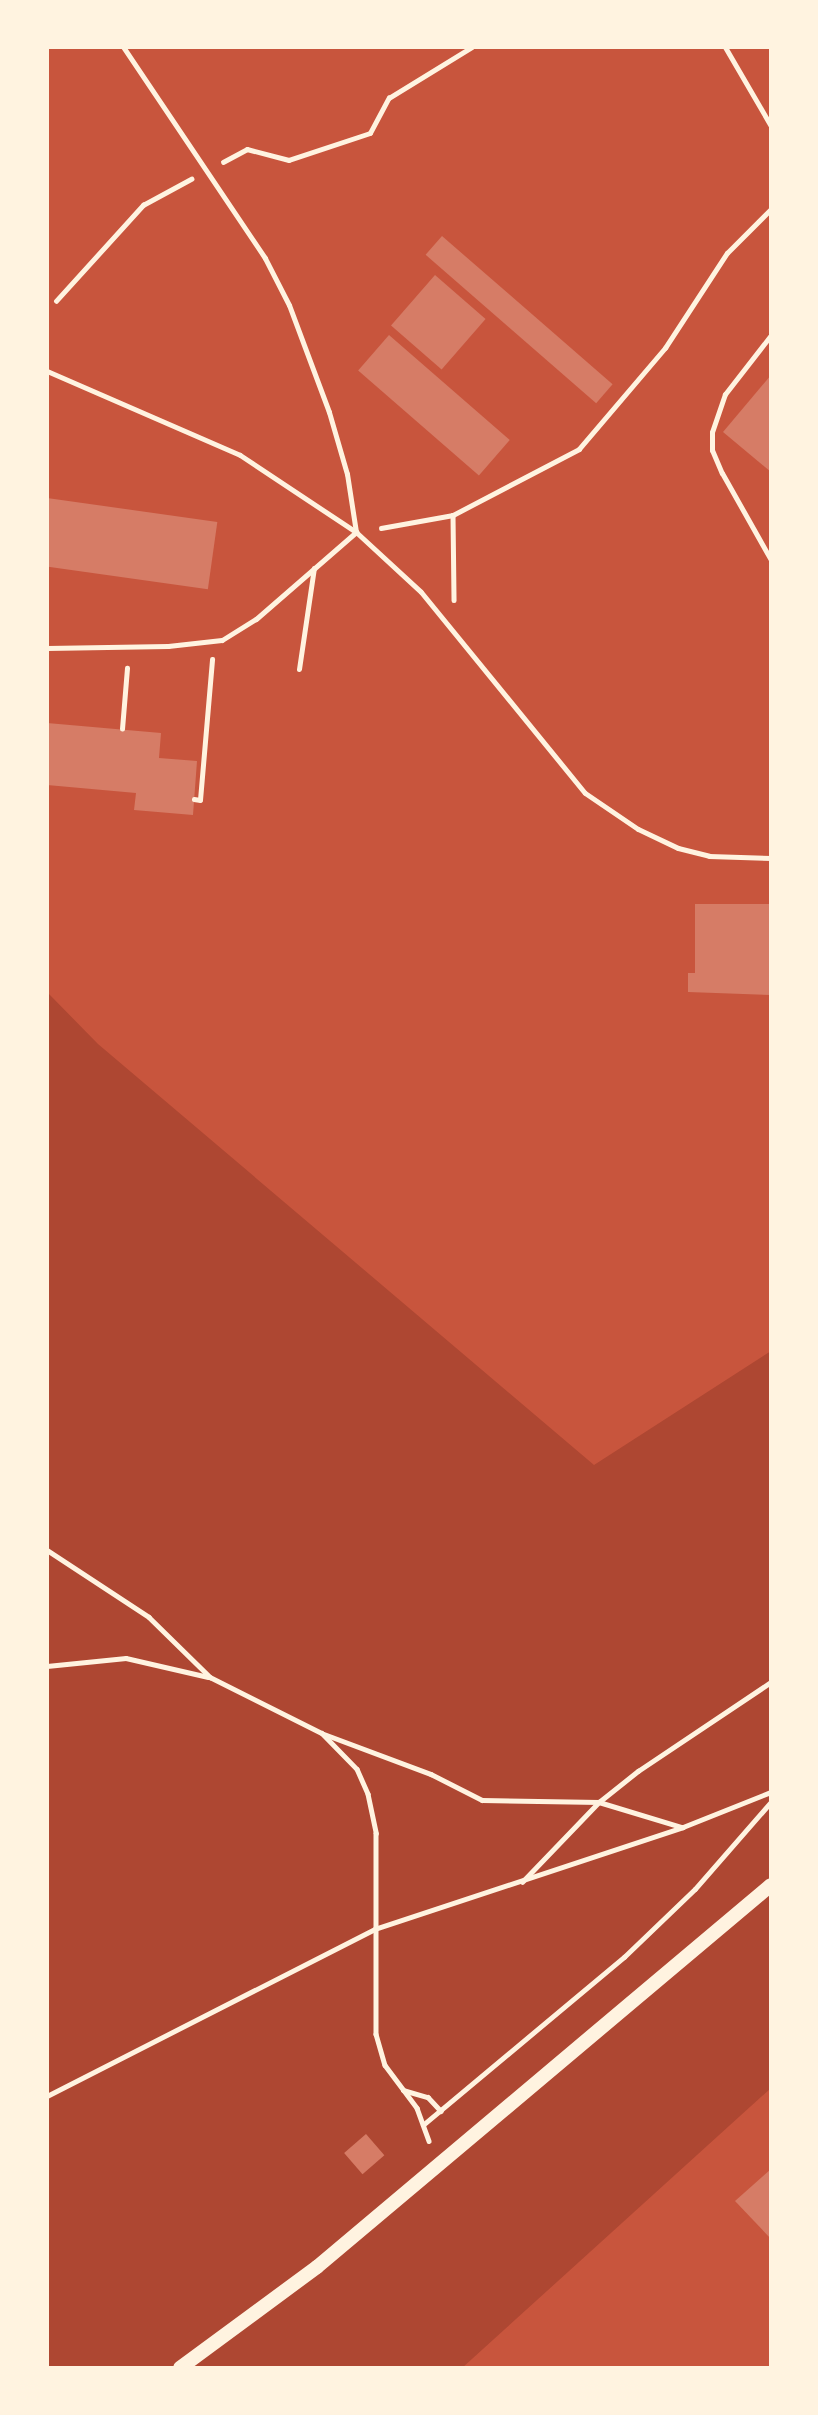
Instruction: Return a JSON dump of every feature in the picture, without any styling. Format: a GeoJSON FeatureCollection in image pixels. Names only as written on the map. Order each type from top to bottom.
{"type":"FeatureCollection","features":[{"type":"Feature","properties":{"kind":"main road"},"geometry":{"type":"LineString","coordinates":[[180,2368],[317,2267],[771,1885]]}},
{"type":"Feature","properties":{"kind":"lane"},"geometry":{"type":"LineString","coordinates":[[123,47],[265,258],[289,305],[333,425],[356,532]]}},
{"type":"Feature","properties":{"kind":"lane"},"geometry":{"type":"LineString","coordinates":[[724,47],[771,126]]}},
{"type":"Feature","properties":{"kind":"lane"},"geometry":{"type":"LineString","coordinates":[[771,335],[725,394],[712,432],[712,450],[771,560]]}},
{"type":"Feature","properties":{"kind":"lane"},"geometry":{"type":"LineString","coordinates":[[47,371],[240,455],[356,532],[421,592],[454,629],[585,793],[638,829],[678,848],[709,856],[771,858]]}},
{"type":"Feature","properties":{"kind":"lane"},"geometry":{"type":"LineString","coordinates":[[47,648],[168,646],[222,640],[256,619],[356,532]]}},
{"type":"Feature","properties":{"kind":"lane"},"geometry":{"type":"LineString","coordinates":[[299,669],[314,568]]}},
{"type":"Feature","properties":{"kind":"path"},"geometry":{"type":"LineString","coordinates":[[56,301],[143,205],[247,149],[289,160],[370,133],[389,98],[472,47]]}},
{"type":"Feature","properties":{"kind":"path"},"geometry":{"type":"LineString","coordinates":[[356,532],[453,515],[579,449],[665,348],[727,253],[771,209]]}},
{"type":"Feature","properties":{"kind":"path"},"geometry":{"type":"LineString","coordinates":[[453,515],[454,629]]}},
{"type":"Feature","properties":{"kind":"path"},"geometry":{"type":"LineString","coordinates":[[122,729],[126,674]]}},
{"type":"Feature","properties":{"kind":"path"},"geometry":{"type":"LineString","coordinates":[[194,799],[200,800],[211,674]]}},
{"type":"Feature","properties":{"kind":"path"},"geometry":{"type":"LineString","coordinates":[[47,1550],[149,1617],[210,1677]]}},
{"type":"Feature","properties":{"kind":"path"},"geometry":{"type":"LineString","coordinates":[[47,1666],[126,1658],[210,1677],[322,1733],[431,1774],[482,1800],[599,1802],[683,1827]]}},
{"type":"Feature","properties":{"kind":"path"},"geometry":{"type":"LineString","coordinates":[[521,1883],[599,1802],[638,1771],[771,1682]]}},
{"type":"Feature","properties":{"kind":"path"},"geometry":{"type":"LineString","coordinates":[[322,1733],[357,1769],[368,1794],[376,1833],[376,2034],[385,2065],[423,2125],[624,1957],[695,1889],[771,1802]]}},
{"type":"Feature","properties":{"kind":"path"},"geometry":{"type":"LineString","coordinates":[[47,2096],[375,1929],[521,1883],[683,1827],[771,1792]]}},
{"type":"Feature","properties":{"kind":"path"},"geometry":{"type":"LineString","coordinates":[[402,2089],[428,2097],[441,2111]]}},
{"type":"Feature","properties":{"kind":"shaded area"},"geometry":{"type":"Polygon","coordinates":[[[47,992],[98,1044],[594,1465],[771,1351],[771,2088],[462,2368],[47,2368],[47,992]]]}},
{"type":"Feature","properties":{"kind":"building"},"geometry":{"type":"Polygon","coordinates":[[[442,236],[613,384],[596,403],[426,255],[442,236]]]}},
{"type":"Feature","properties":{"kind":"building"},"geometry":{"type":"Polygon","coordinates":[[[435,275],[486,319],[442,370],[391,326],[435,275]]]}},
{"type":"Feature","properties":{"kind":"building"},"geometry":{"type":"Polygon","coordinates":[[[389,335],[510,440],[479,475],[358,370],[389,335]]]}},
{"type":"Feature","properties":{"kind":"building"},"geometry":{"type":"Polygon","coordinates":[[[771,375],[771,472],[723,432],[771,375]]]}},
{"type":"Feature","properties":{"kind":"building"},"geometry":{"type":"Polygon","coordinates":[[[47,498],[217,522],[208,589],[47,567],[47,498]]]}},
{"type":"Feature","properties":{"kind":"building"},"geometry":{"type":"Polygon","coordinates":[[[47,723],[161,733],[159,758],[197,761],[193,815],[134,810],[136,793],[47,785],[47,723]]]}},
{"type":"Feature","properties":{"kind":"building"},"geometry":{"type":"Polygon","coordinates":[[[695,904],[771,904],[771,995],[688,992],[688,973],[695,973],[695,904]]]}},
{"type":"Feature","properties":{"kind":"building"},"geometry":{"type":"Polygon","coordinates":[[[366,2134],[384,2155],[362,2174],[344,2153],[366,2134]]]}},
{"type":"Feature","properties":{"kind":"building"},"geometry":{"type":"Polygon","coordinates":[[[771,2169],[771,2239],[735,2201],[771,2169]]]}}]}
